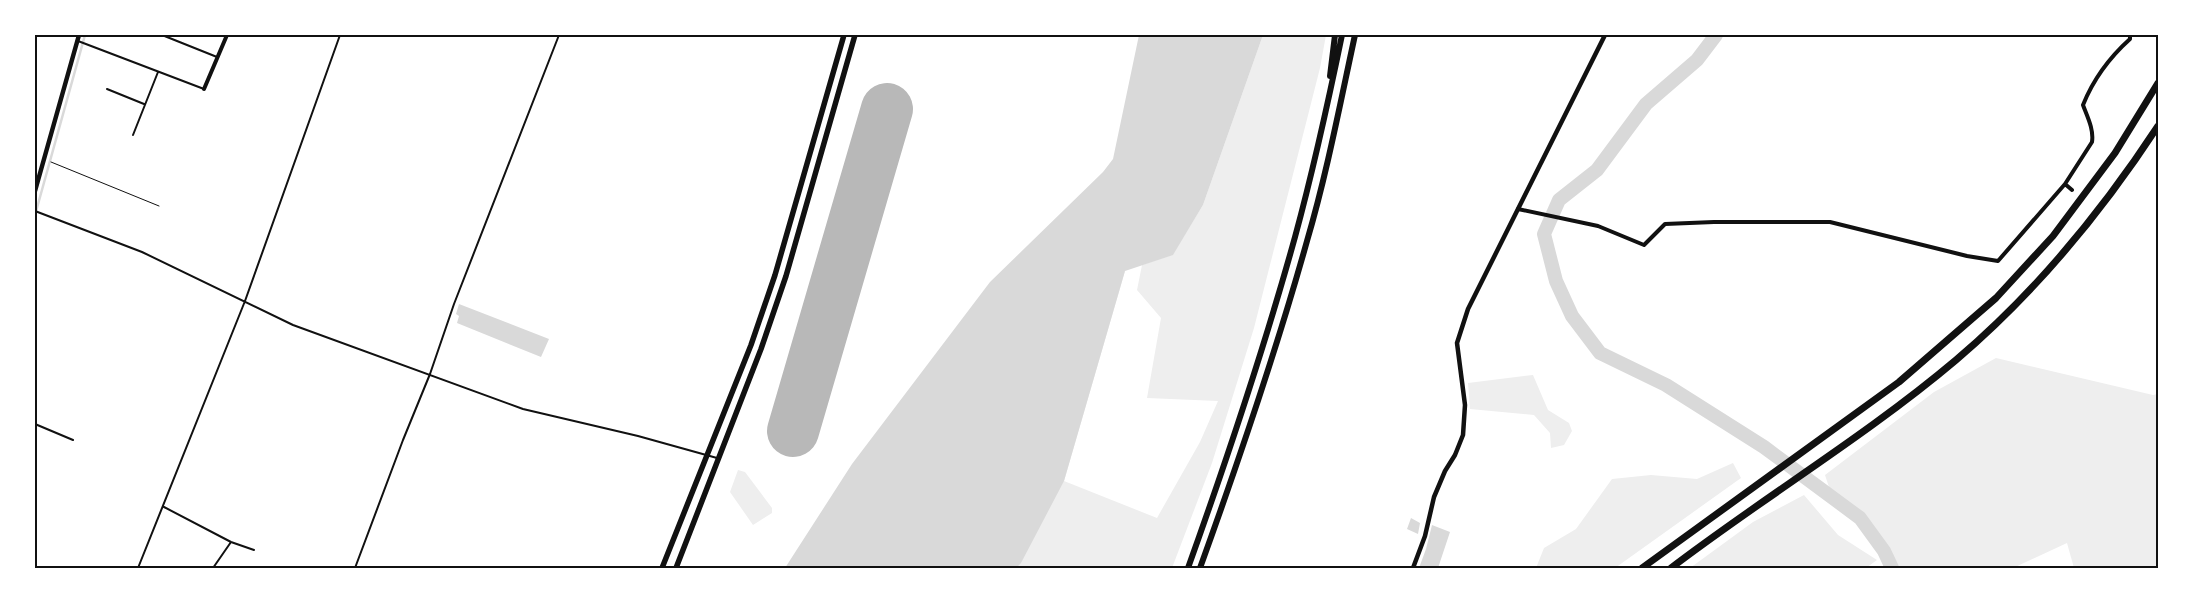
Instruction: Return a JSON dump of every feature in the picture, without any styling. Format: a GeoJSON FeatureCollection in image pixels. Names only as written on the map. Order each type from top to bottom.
{"type":"FeatureCollection","features":[{"type":"Feature","properties":{"kind":"highway"},"geometry":{"type":"LineString","coordinates":[[1328,102],[1335,35]]}},
{"type":"Feature","properties":{"kind":"highway"},"geometry":{"type":"LineString","coordinates":[[1188,568],[1255,372],[1295,237],[1328,102],[1342,35]]}},
{"type":"Feature","properties":{"kind":"highway"},"geometry":{"type":"LineString","coordinates":[[1200,568],[1268,375],[1308,240],[1336,126],[1355,35]]}},
{"type":"Feature","properties":{"kind":"highway"},"geometry":{"type":"LineString","coordinates":[[1642,568],[1899,382],[1996,298],[2053,236],[2115,153],[2158,84]]}},
{"type":"Feature","properties":{"kind":"highway"},"geometry":{"type":"LineString","coordinates":[[1671,568],[1956,360],[2010,311],[2070,247],[2130,169],[2158,126]]}},
{"type":"Feature","properties":{"kind":"main road"},"geometry":{"type":"LineString","coordinates":[[662,568],[751,344],[775,275],[844,35]]}},
{"type":"Feature","properties":{"kind":"main road"},"geometry":{"type":"LineString","coordinates":[[676,568],[761,349],[786,276],[854,35]]}},
{"type":"Feature","properties":{"kind":"street"},"geometry":{"type":"LineString","coordinates":[[35,191],[79,35]]}},
{"type":"Feature","properties":{"kind":"street"},"geometry":{"type":"LineString","coordinates":[[204,89],[227,35]]}},
{"type":"Feature","properties":{"kind":"street"},"geometry":{"type":"LineString","coordinates":[[1413,568],[1425,536],[1434,497],[1445,471],[1456,455],[1462,435],[1465,405],[1457,343],[1468,309],[1605,35]]}},
{"type":"Feature","properties":{"kind":"street"},"geometry":{"type":"LineString","coordinates":[[1518,208],[1598,226],[1644,244],[1665,224],[1830,222],[1967,256],[1998,261],[2065,184],[2092,142],[2093,136],[2090,123],[2083,105],[2090,87],[2130,39],[2130,35]]}},
{"type":"Feature","properties":{"kind":"street"},"geometry":{"type":"LineString","coordinates":[[2065,184],[2072,190]]}},
{"type":"Feature","properties":{"kind":"lane"},"geometry":{"type":"LineString","coordinates":[[162,35],[217,57]]}},
{"type":"Feature","properties":{"kind":"lane"},"geometry":{"type":"LineString","coordinates":[[138,568],[246,301],[340,35]]}},
{"type":"Feature","properties":{"kind":"lane"},"geometry":{"type":"LineString","coordinates":[[354,568],[559,35]]}},
{"type":"Feature","properties":{"kind":"lane"},"geometry":{"type":"LineString","coordinates":[[77,41],[204,89]]}},
{"type":"Feature","properties":{"kind":"lane"},"geometry":{"type":"LineString","coordinates":[[133,135],[158,72]]}},
{"type":"Feature","properties":{"kind":"lane"},"geometry":{"type":"LineString","coordinates":[[107,89],[145,105]]}},
{"type":"Feature","properties":{"kind":"lane"},"geometry":{"type":"LineString","coordinates":[[35,211],[142,252],[293,325],[522,409],[718,458]]}},
{"type":"Feature","properties":{"kind":"lane"},"geometry":{"type":"LineString","coordinates":[[35,424],[74,440]]}},
{"type":"Feature","properties":{"kind":"lane"},"geometry":{"type":"LineString","coordinates":[[163,507],[231,542],[254,550]]}},
{"type":"Feature","properties":{"kind":"lane"},"geometry":{"type":"LineString","coordinates":[[213,568],[231,542]]}},
{"type":"Feature","properties":{"kind":"path"},"geometry":{"type":"LineString","coordinates":[[44,159],[159,206]]}},
{"type":"Feature","properties":{"kind":"shaded area"},"geometry":{"type":"Polygon","coordinates":[[[1139,35],[1263,35],[1203,205],[1173,255],[1125,271],[1064,481],[1021,563],[1016,568],[785,568],[852,464],[990,282],[1103,172],[1113,159],[1139,35]]]}},
{"type":"Feature","properties":{"kind":"shaded area"},"geometry":{"type":"Polygon","coordinates":[[[1263,35],[1326,35],[1320,68],[1254,328],[1212,463],[1172,568],[850,568],[1125,271],[1064,481],[1157,518],[1200,442],[1218,401],[1147,398],[1161,318],[1137,290],[1142,265],[1173,254],[1203,205],[1263,35]]]}},
{"type":"Feature","properties":{"kind":"shaded area"},"geometry":{"type":"Polygon","coordinates":[[[459,304],[549,339],[541,357],[457,323],[459,316],[456,314],[459,304]]]}},
{"type":"Feature","properties":{"kind":"shaded area"},"geometry":{"type":"Polygon","coordinates":[[[1996,358],[2153,395],[2158,394],[2158,568],[2074,568],[2067,543],[2013,568],[1899,568],[1870,523],[1829,487],[1825,475],[1934,392],[1996,358]]]}},
{"type":"Feature","properties":{"kind":"shaded area"},"geometry":{"type":"Polygon","coordinates":[[[1533,375],[1548,410],[1569,423],[1572,431],[1564,445],[1551,448],[1550,433],[1534,415],[1470,409],[1468,383],[1533,375]]]}},
{"type":"Feature","properties":{"kind":"shaded area"},"geometry":{"type":"Polygon","coordinates":[[[1733,463],[1741,478],[1615,568],[1536,568],[1544,548],[1576,529],[1612,479],[1651,475],[1697,479],[1733,463]]]}},
{"type":"Feature","properties":{"kind":"shaded area"},"geometry":{"type":"Polygon","coordinates":[[[738,470],[745,472],[772,508],[772,513],[753,525],[730,492],[738,470]]]}},
{"type":"Feature","properties":{"kind":"shaded area"},"geometry":{"type":"Polygon","coordinates":[[[1804,495],[1838,535],[1877,560],[1866,568],[1690,568],[1753,522],[1804,495]]]}},
{"type":"Feature","properties":{"kind":"shaded area"},"geometry":{"type":"Polygon","coordinates":[[[1411,518],[1420,523],[1418,534],[1407,529],[1411,518]]]}},
{"type":"Feature","properties":{"kind":"shaded area"},"geometry":{"type":"Polygon","coordinates":[[[1432,525],[1450,532],[1438,568],[1419,568],[1426,549],[1432,525]]]}},
{"type":"Feature","properties":{"kind":"waterway"},"geometry":{"type":"LineString","coordinates":[[35,215],[85,35]]}},
{"type":"Feature","properties":{"kind":"waterway"},"geometry":{"type":"LineString","coordinates":[[1716,35],[1697,60],[1646,104],[1597,170],[1559,200],[1544,234],[1556,281],[1572,316],[1600,353],[1666,385],[1764,447],[1860,518],[1884,551],[1892,568]]}},
{"type":"Feature","properties":{"kind":"runway"},"geometry":{"type":"LineString","coordinates":[[793,431],[887,109]]}}]}
